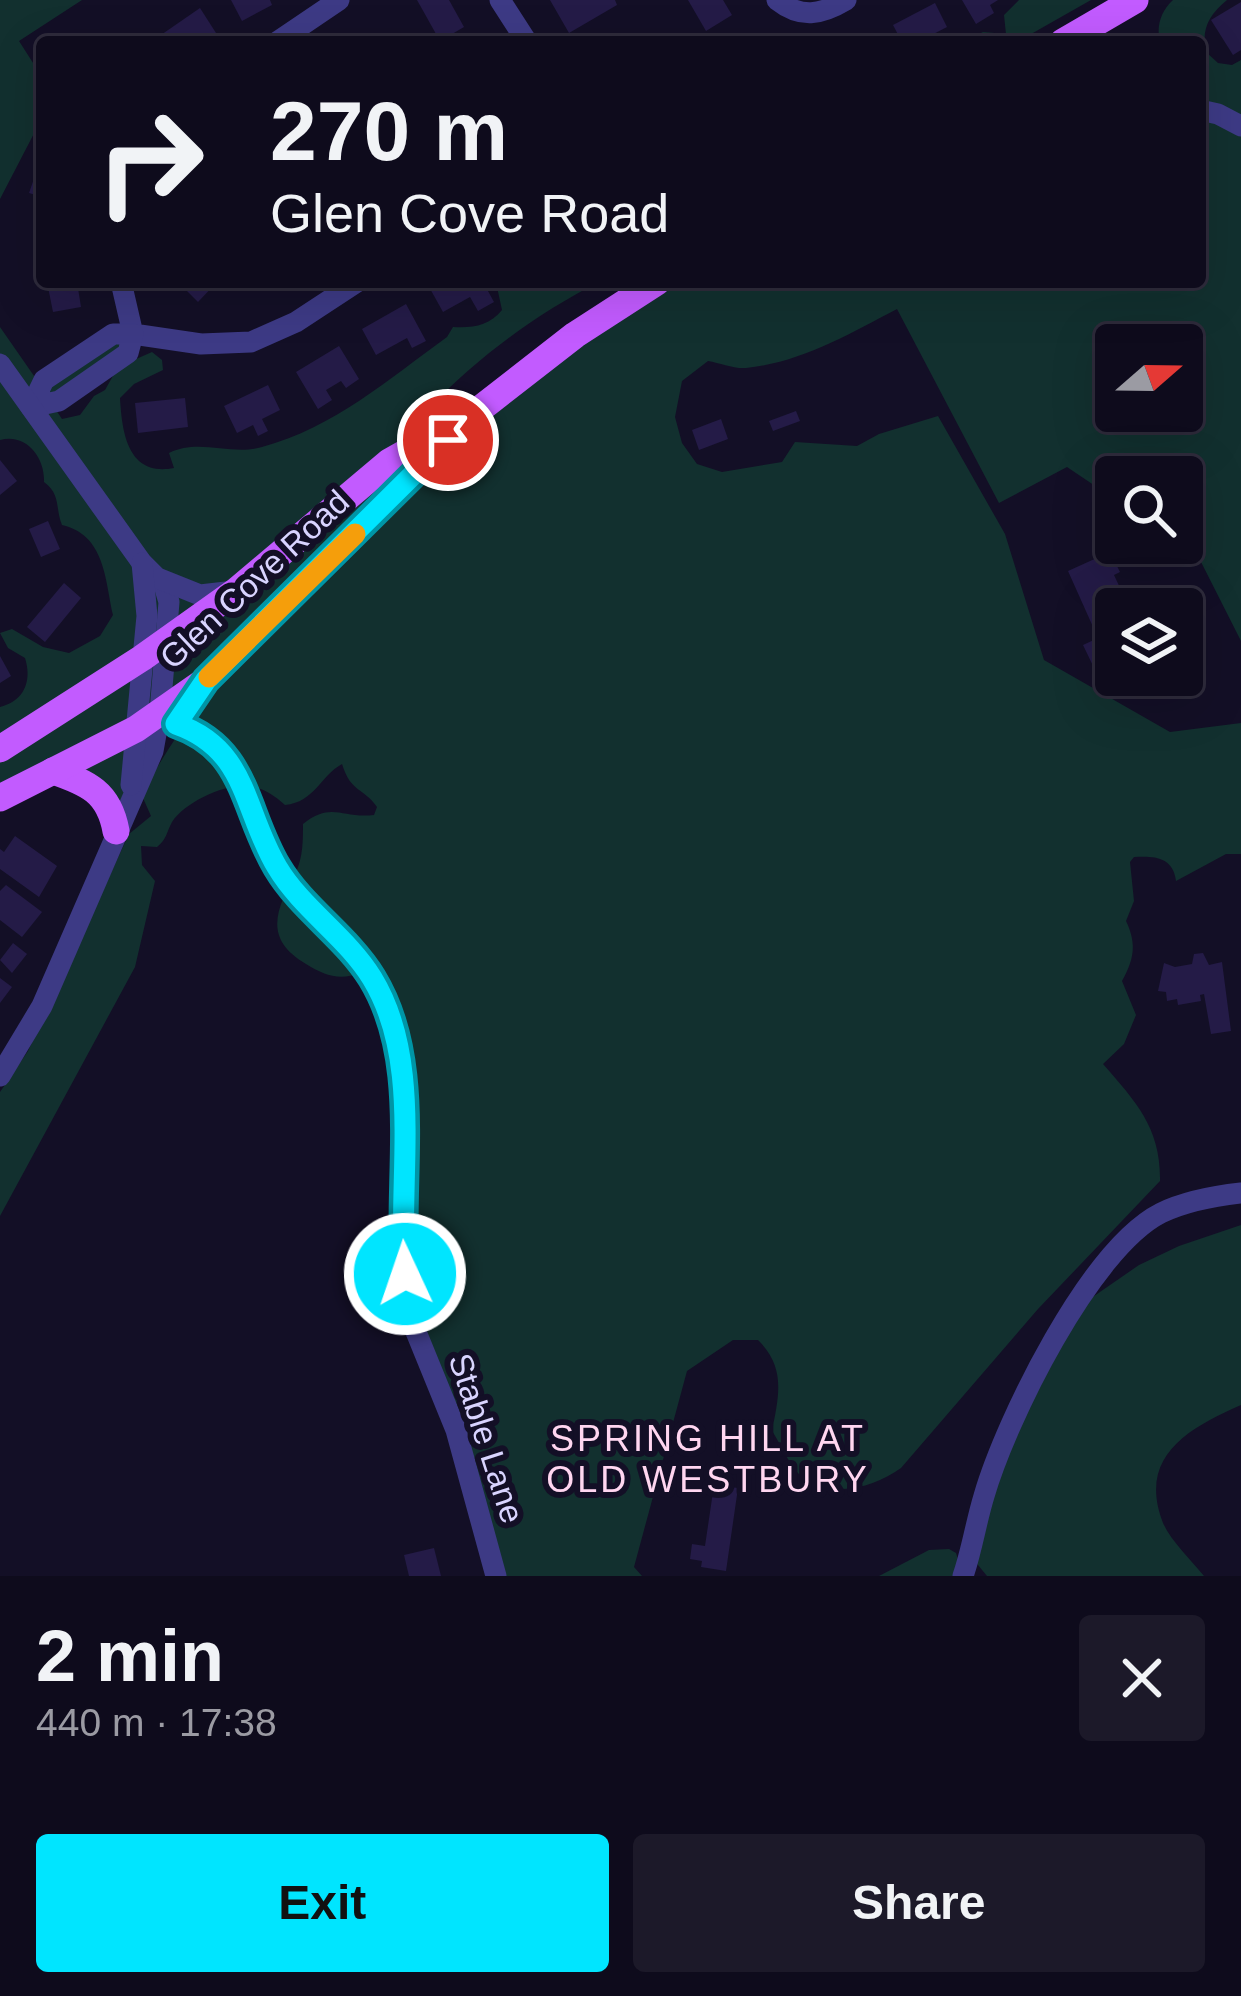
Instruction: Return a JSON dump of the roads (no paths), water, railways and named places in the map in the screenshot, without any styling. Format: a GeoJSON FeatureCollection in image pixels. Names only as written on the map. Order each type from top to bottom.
{"type":"FeatureCollection","features":[{"type":"Feature","properties":{"kind":"main road"},"geometry":{"type":"LineString","coordinates":[[1073,36],[1135,0]]}},
{"type":"Feature","properties":{"kind":"main road","name":"Glen Cove Road"},"geometry":{"type":"LineString","coordinates":[[0,798],[136,729],[168,718],[471,416],[575,335],[648,288]]}},
{"type":"Feature","properties":{"kind":"main road","name":"Glen Cove Road"},"geometry":{"type":"LineString","coordinates":[[0,749],[236,591],[389,462],[471,416]]}},
{"type":"Feature","properties":{"kind":"main road"},"geometry":{"type":"LineString","coordinates":[[53,771],[100,792],[116,831]]}},
{"type":"Feature","properties":{"kind":"street"},"geometry":{"type":"LineString","coordinates":[[286,36],[338,0]]}},
{"type":"Feature","properties":{"kind":"street"},"geometry":{"type":"LineString","coordinates":[[500,0],[523,36]]}},
{"type":"Feature","properties":{"kind":"street"},"geometry":{"type":"LineString","coordinates":[[777,0],[802,14],[818,14],[846,0]]}},
{"type":"Feature","properties":{"kind":"street"},"geometry":{"type":"LineString","coordinates":[[1206,111],[1241,126]]}},
{"type":"Feature","properties":{"kind":"street"},"geometry":{"type":"LineString","coordinates":[[31,407],[59,401],[128,353],[133,334],[122,288]]}},
{"type":"Feature","properties":{"kind":"street"},"geometry":{"type":"LineString","coordinates":[[133,334],[201,344],[251,342],[296,322],[348,288]]}},
{"type":"Feature","properties":{"kind":"street"},"geometry":{"type":"LineString","coordinates":[[0,364],[168,596],[168,718],[42,1006],[0,1076]]}},
{"type":"Feature","properties":{"kind":"street"},"geometry":{"type":"LineString","coordinates":[[151,571],[186,593],[236,591]]}},
{"type":"Feature","properties":{"kind":"street"},"geometry":{"type":"LineString","coordinates":[[130,804],[151,571]]}},
{"type":"Feature","properties":{"kind":"street","name":"Stable Lane"},"geometry":{"type":"LineString","coordinates":[[168,718],[218,746],[249,801],[278,870],[356,954],[381,994],[405,1101],[401,1233],[405,1274]]}},
{"type":"Feature","properties":{"kind":"street"},"geometry":{"type":"LineString","coordinates":[[963,1576],[984,1493],[1001,1450],[1076,1302],[1141,1226],[1204,1198],[1241,1192]]}},
{"type":"Feature","properties":{"kind":"street","name":"Stable Lane"},"geometry":{"type":"LineString","coordinates":[[405,1274],[419,1281],[426,1295],[424,1311],[412,1322],[387,1320],[376,1298],[388,1277],[405,1274]]}},
{"type":"Feature","properties":{"kind":"street","name":"Stable Lane"},"geometry":{"type":"LineString","coordinates":[[412,1322],[449,1408],[496,1576]]}},
{"type":"Feature","properties":{"kind":"district","name":"SPRING HILL AT OLD WESTBURY"},"geometry":{"type":"Point","coordinates":[708,1458]}}]}
